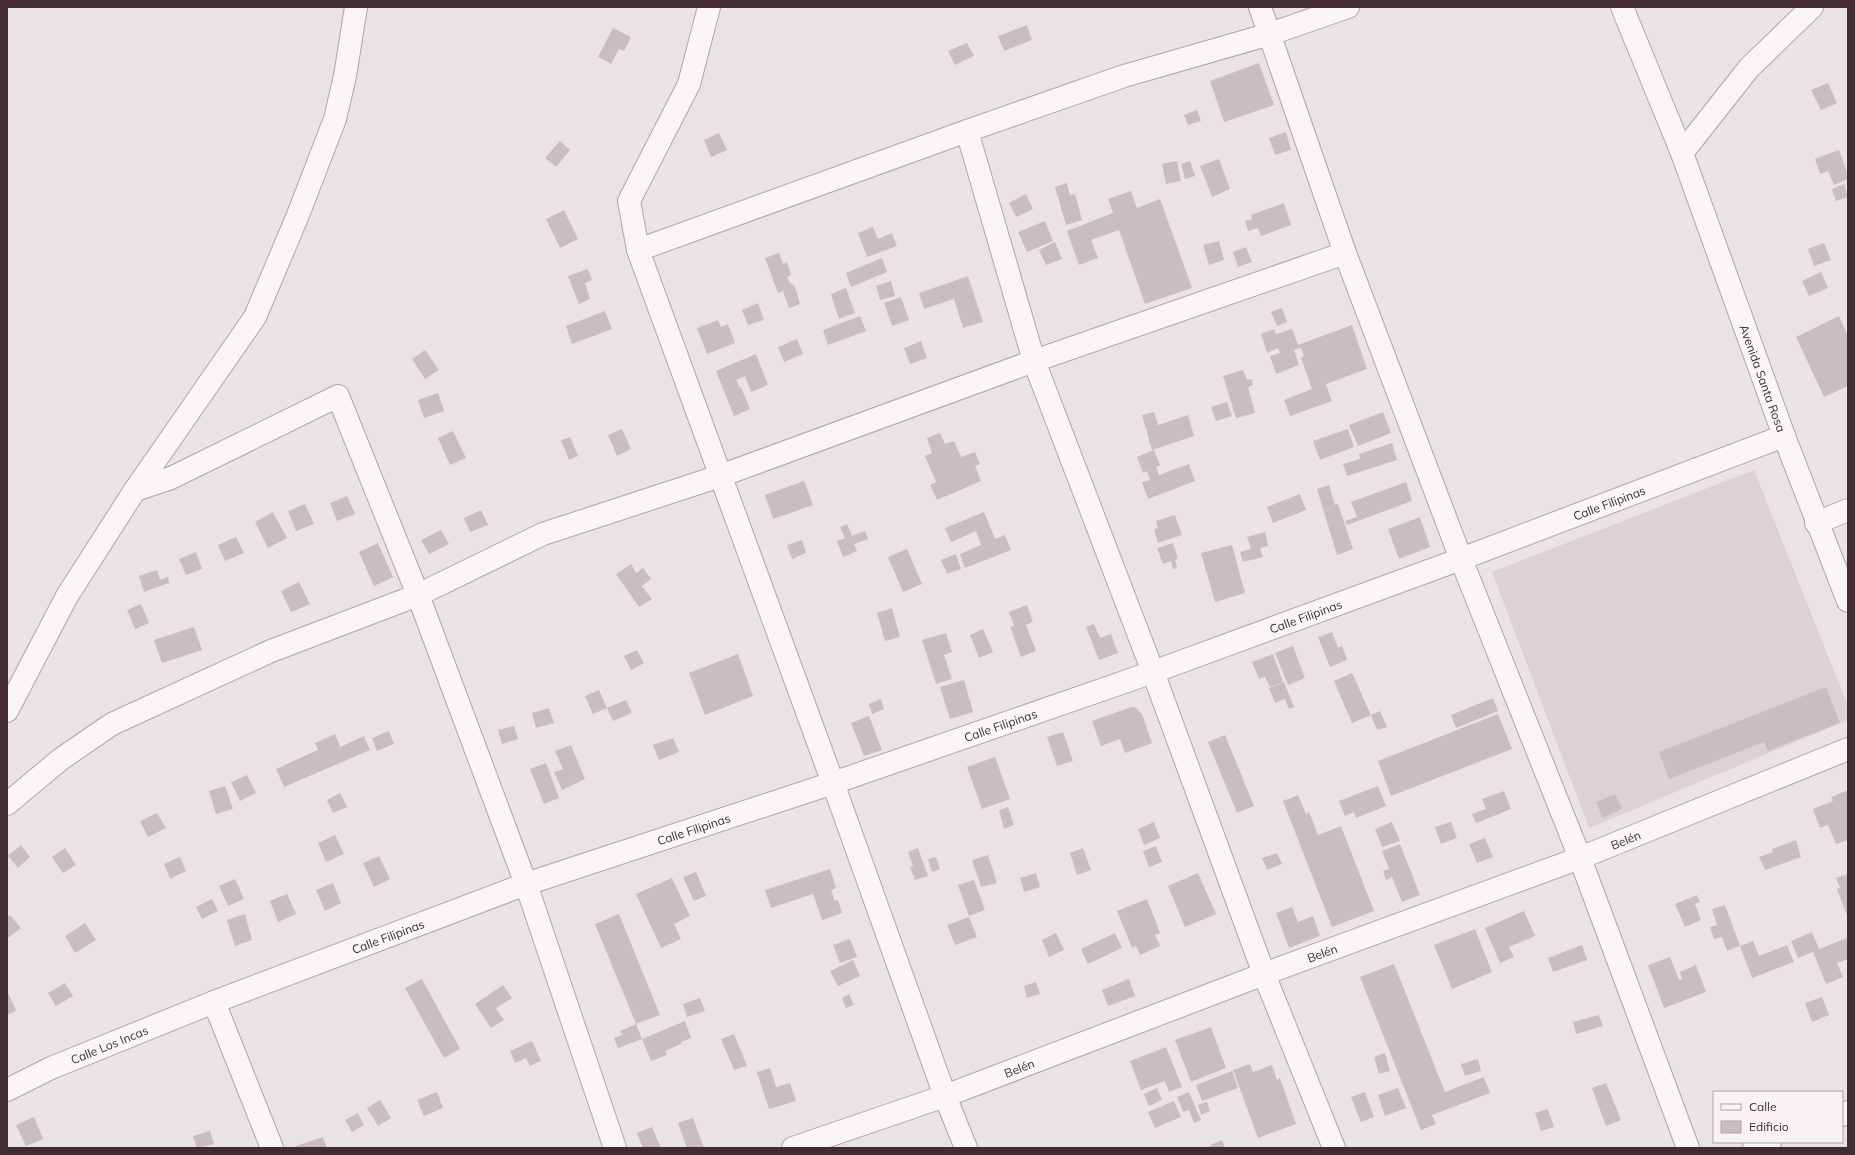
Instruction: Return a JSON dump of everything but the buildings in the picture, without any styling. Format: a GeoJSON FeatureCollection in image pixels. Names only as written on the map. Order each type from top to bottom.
{"type":"FeatureCollection","features":[{"type":"Feature","properties":{"kind":"street"},"geometry":{"type":"LineString","coordinates":[[7,711],[67,596],[135,490],[255,317],[298,215],[335,119],[345,76],[356,7]]}},
{"type":"Feature","properties":{"kind":"street"},"geometry":{"type":"LineString","coordinates":[[709,7],[689,84],[629,201],[638,250],[833,783],[944,1096],[966,1148]]}},
{"type":"Feature","properties":{"kind":"street"},"geometry":{"type":"LineString","coordinates":[[1260,7],[1345,253],[1462,559],[1580,858],[1688,1148]]}},
{"type":"Feature","properties":{"kind":"street"},"geometry":{"type":"LineString","coordinates":[[638,250],[1124,76],[1270,34],[1348,7]]}},
{"type":"Feature","properties":{"kind":"street","name":"Avenida Santa Rosa"},"geometry":{"type":"LineString","coordinates":[[1622,7],[1682,153],[1816,523],[1848,601]]}},
{"type":"Feature","properties":{"kind":"street"},"geometry":{"type":"LineString","coordinates":[[1682,153],[1749,68],[1812,7]]}},
{"type":"Feature","properties":{"kind":"street"},"geometry":{"type":"LineString","coordinates":[[967,131],[1034,361],[1154,672],[1264,974],[1334,1148]]}},
{"type":"Feature","properties":{"kind":"street"},"geometry":{"type":"LineString","coordinates":[[7,804],[61,759],[112,724],[271,651],[418,596],[543,534],[720,476],[1034,361],[1345,253]]}},
{"type":"Feature","properties":{"kind":"street"},"geometry":{"type":"LineString","coordinates":[[135,490],[171,478],[338,396],[418,596],[526,884],[615,1148]]}},
{"type":"Feature","properties":{"kind":"street","name":"Calle Filipinas"},"geometry":{"type":"LineString","coordinates":[[214,1002],[526,884],[833,783],[1154,672],[1462,559],[1784,436]]}},
{"type":"Feature","properties":{"kind":"street"},"geometry":{"type":"LineString","coordinates":[[1816,523],[1848,510]]}},
{"type":"Feature","properties":{"kind":"street","name":"Belén"},"geometry":{"type":"LineString","coordinates":[[793,1148],[944,1096],[1264,974],[1580,858],[1848,749]]}},
{"type":"Feature","properties":{"kind":"street"},"geometry":{"type":"LineString","coordinates":[[214,1002],[272,1148]]}},
{"type":"Feature","properties":{"kind":"street","name":"Calle Los Incas"},"geometry":{"type":"LineString","coordinates":[[7,1090],[51,1068],[214,1002]]}},
{"type":"Feature","properties":{"kind":"street"},"geometry":{"type":"LineString","coordinates":[[1754,1148],[1767,1143]]}},
{"type":"Feature","properties":{"kind":"shaded area"},"geometry":{"type":"Polygon","coordinates":[[[1754,470],[1848,706],[1848,720],[1589,828],[1492,572],[1754,470]]]}}]}
